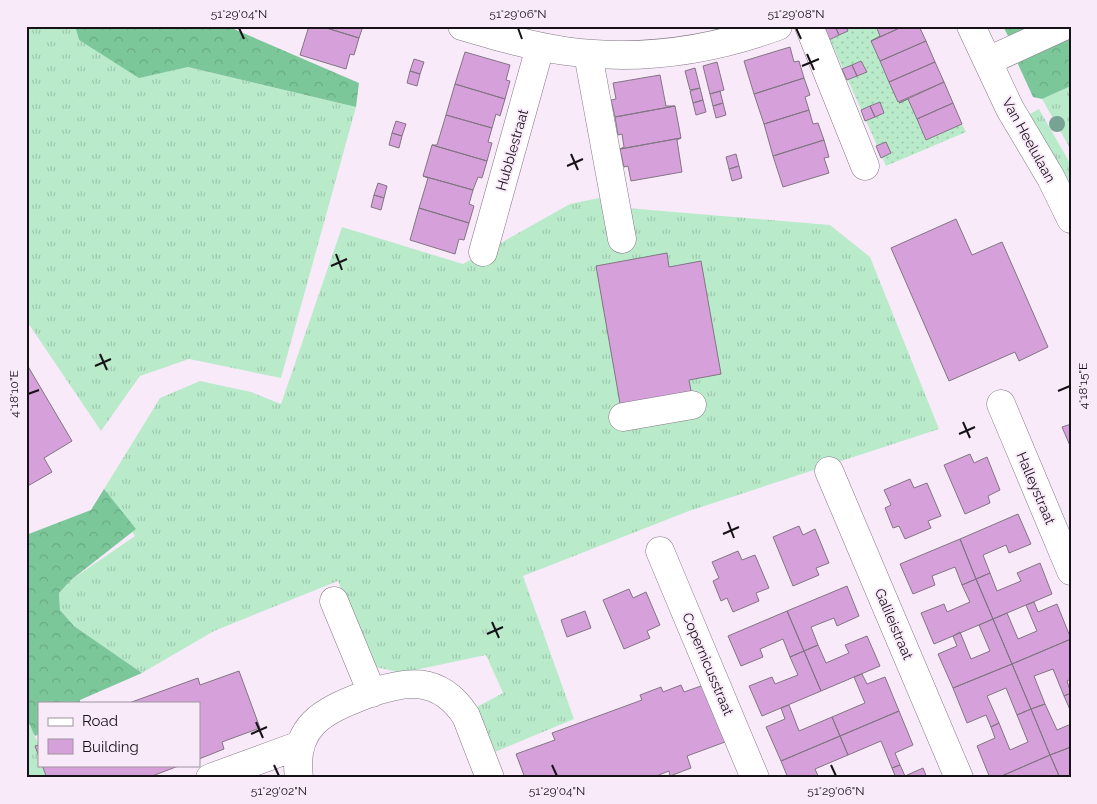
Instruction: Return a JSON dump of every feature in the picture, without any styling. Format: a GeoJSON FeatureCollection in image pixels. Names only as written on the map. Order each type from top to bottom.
{"type":"FeatureCollection","features":[{"type":"Feature","properties":{"kind":"street"},"geometry":{"type":"LineString","coordinates":[[462,26],[540,47],[588,54],[653,54],[690,50],[752,36],[778,26]]}},
{"type":"Feature","properties":{"kind":"street"},"geometry":{"type":"LineString","coordinates":[[809,26],[865,166]]}},
{"type":"Feature","properties":{"kind":"street","name":"Van Heelulaan"},"geometry":{"type":"LineString","coordinates":[[971,26],[1010,109],[1050,178],[1071,219]]}},
{"type":"Feature","properties":{"kind":"street"},"geometry":{"type":"LineString","coordinates":[[988,61],[1064,26]]}},
{"type":"Feature","properties":{"kind":"street","name":"Hubblestraat"},"geometry":{"type":"LineString","coordinates":[[483,252],[540,47]]}},
{"type":"Feature","properties":{"kind":"street"},"geometry":{"type":"LineString","coordinates":[[588,54],[622,239]]}},
{"type":"Feature","properties":{"kind":"street","name":"Halleystraat"},"geometry":{"type":"LineString","coordinates":[[1000,404],[1071,571]]}},
{"type":"Feature","properties":{"kind":"street"},"geometry":{"type":"LineString","coordinates":[[624,417],[692,406]]}},
{"type":"Feature","properties":{"kind":"street","name":"Galileistraat"},"geometry":{"type":"LineString","coordinates":[[829,471],[960,778]]}},
{"type":"Feature","properties":{"kind":"street","name":"Copernicusstraat"},"geometry":{"type":"LineString","coordinates":[[660,551],[755,778]]}},
{"type":"Feature","properties":{"kind":"street"},"geometry":{"type":"LineString","coordinates":[[334,601],[372,692]]}},
{"type":"Feature","properties":{"kind":"street"},"geometry":{"type":"LineString","coordinates":[[299,778],[297,763],[300,745],[310,726],[325,712],[372,692],[399,684],[413,683],[439,690],[452,698],[466,716],[490,778]]}},
{"type":"Feature","properties":{"kind":"street"},"geometry":{"type":"LineString","coordinates":[[210,778],[300,745]]}},
{"type":"Feature","properties":{"kind":"green space"},"geometry":{"type":"Polygon","coordinates":[[[26,26],[75,26],[79,40],[139,77],[188,67],[356,107],[281,378],[189,359],[140,376],[101,431],[26,320],[26,26]]]}},
{"type":"Feature","properties":{"kind":"green space"},"geometry":{"type":"Polygon","coordinates":[[[75,26],[227,26],[359,83],[356,107],[188,67],[139,78],[79,40],[75,26]]]}},
{"type":"Feature","properties":{"kind":"green space"},"geometry":{"type":"Polygon","coordinates":[[[824,26],[876,26],[926,140],[962,124],[966,132],[886,166],[824,26]]]}},
{"type":"Feature","properties":{"kind":"green space"},"geometry":{"type":"Polygon","coordinates":[[[1003,26],[1035,26],[1009,38],[1003,26]]]}},
{"type":"Feature","properties":{"kind":"green space"},"geometry":{"type":"Polygon","coordinates":[[[1071,37],[1071,86],[1042,99],[1033,97],[1017,62],[1071,37]]]}},
{"type":"Feature","properties":{"kind":"green space"},"geometry":{"type":"Polygon","coordinates":[[[1071,86],[1071,150],[1042,99],[1071,86]]]}},
{"type":"Feature","properties":{"kind":"green space"},"geometry":{"type":"Polygon","coordinates":[[[1039,109],[1071,165],[1071,192],[1028,115],[1039,109]]]}},
{"type":"Feature","properties":{"kind":"green space"},"geometry":{"type":"Polygon","coordinates":[[[599,198],[627,208],[830,225],[870,257],[939,429],[689,511],[523,576],[574,719],[490,754],[471,710],[503,693],[486,655],[401,673],[372,666],[338,581],[214,631],[142,673],[74,626],[60,610],[59,593],[71,580],[135,536],[104,489],[160,398],[200,381],[251,392],[281,404],[342,227],[463,264],[570,204],[599,198]]]}},
{"type":"Feature","properties":{"kind":"green space"},"geometry":{"type":"Polygon","coordinates":[[[104,489],[136,529],[71,580],[59,593],[60,610],[74,626],[142,673],[80,700],[80,702],[38,702],[38,734],[35,736],[26,717],[26,535],[91,510],[104,489]]]}},
{"type":"Feature","properties":{"kind":"green space"},"geometry":{"type":"Polygon","coordinates":[[[26,717],[38,743],[38,766],[47,766],[52,778],[26,778],[26,717]]]}},
{"type":"Feature","properties":{"kind":"building"},"geometry":{"type":"Polygon","coordinates":[[[309,26],[320,26],[359,38],[354,55],[350,54],[346,69],[300,55],[309,26]]]}},
{"type":"Feature","properties":{"kind":"building"},"geometry":{"type":"Polygon","coordinates":[[[320,26],[363,26],[359,38],[320,26]]]}},
{"type":"Feature","properties":{"kind":"building"},"geometry":{"type":"Polygon","coordinates":[[[835,26],[839,35],[829,40],[824,28],[835,26]]]}},
{"type":"Feature","properties":{"kind":"building"},"geometry":{"type":"Polygon","coordinates":[[[835,26],[846,26],[848,31],[839,35],[835,26]]]}},
{"type":"Feature","properties":{"kind":"building"},"geometry":{"type":"Polygon","coordinates":[[[876,26],[904,26],[871,41],[880,36],[876,26]]]}},
{"type":"Feature","properties":{"kind":"building"},"geometry":{"type":"Polygon","coordinates":[[[904,26],[919,26],[926,41],[880,61],[871,41],[904,26]]]}},
{"type":"Feature","properties":{"kind":"building"},"geometry":{"type":"Polygon","coordinates":[[[926,41],[935,62],[889,82],[880,61],[926,41]]]}},
{"type":"Feature","properties":{"kind":"building"},"geometry":{"type":"Polygon","coordinates":[[[790,47],[794,62],[799,61],[804,78],[754,94],[744,61],[790,47]]]}},
{"type":"Feature","properties":{"kind":"building"},"geometry":{"type":"Polygon","coordinates":[[[465,52],[510,65],[506,80],[510,81],[505,99],[455,84],[465,52]]]}},
{"type":"Feature","properties":{"kind":"building"},"geometry":{"type":"Polygon","coordinates":[[[414,59],[424,62],[420,74],[410,71],[414,59]]]}},
{"type":"Feature","properties":{"kind":"building"},"geometry":{"type":"Polygon","coordinates":[[[861,61],[867,72],[857,76],[852,65],[861,61]]]}},
{"type":"Feature","properties":{"kind":"building"},"geometry":{"type":"Polygon","coordinates":[[[717,62],[724,90],[710,94],[703,66],[717,62]]]}},
{"type":"Feature","properties":{"kind":"building"},"geometry":{"type":"Polygon","coordinates":[[[935,62],[944,82],[898,102],[889,82],[935,62]]]}},
{"type":"Feature","properties":{"kind":"building"},"geometry":{"type":"Polygon","coordinates":[[[852,65],[857,76],[847,80],[842,69],[852,65]]]}},
{"type":"Feature","properties":{"kind":"building"},"geometry":{"type":"Polygon","coordinates":[[[695,68],[700,88],[690,90],[685,71],[695,68]]]}},
{"type":"Feature","properties":{"kind":"building"},"geometry":{"type":"Polygon","coordinates":[[[410,71],[420,74],[417,86],[407,83],[410,71]]]}},
{"type":"Feature","properties":{"kind":"building"},"geometry":{"type":"Polygon","coordinates":[[[660,75],[666,106],[675,106],[615,117],[611,100],[616,99],[613,83],[660,75]]]}},
{"type":"Feature","properties":{"kind":"building"},"geometry":{"type":"Polygon","coordinates":[[[804,78],[810,95],[805,97],[809,110],[764,124],[754,94],[804,78]]]}},
{"type":"Feature","properties":{"kind":"building"},"geometry":{"type":"Polygon","coordinates":[[[944,82],[953,103],[917,119],[908,99],[899,103],[944,82]]]}},
{"type":"Feature","properties":{"kind":"building"},"geometry":{"type":"Polygon","coordinates":[[[455,84],[505,99],[500,116],[496,114],[492,128],[446,115],[455,84]]]}},
{"type":"Feature","properties":{"kind":"building"},"geometry":{"type":"Polygon","coordinates":[[[700,88],[703,100],[693,103],[690,91],[700,88]]]}},
{"type":"Feature","properties":{"kind":"building"},"geometry":{"type":"Polygon","coordinates":[[[720,91],[723,103],[713,106],[710,94],[720,91]]]}},
{"type":"Feature","properties":{"kind":"building"},"geometry":{"type":"Polygon","coordinates":[[[703,100],[706,112],[696,115],[693,103],[703,100]]]}},
{"type":"Feature","properties":{"kind":"building"},"geometry":{"type":"Polygon","coordinates":[[[880,102],[884,113],[875,117],[870,106],[880,102]]]}},
{"type":"Feature","properties":{"kind":"building"},"geometry":{"type":"Polygon","coordinates":[[[723,103],[726,115],[716,118],[713,106],[723,103]]]}},
{"type":"Feature","properties":{"kind":"building"},"geometry":{"type":"Polygon","coordinates":[[[953,103],[962,124],[926,140],[917,119],[953,103]]]}},
{"type":"Feature","properties":{"kind":"building"},"geometry":{"type":"Polygon","coordinates":[[[675,106],[681,138],[620,149],[624,147],[622,134],[618,135],[615,117],[675,106]]]}},
{"type":"Feature","properties":{"kind":"building"},"geometry":{"type":"Polygon","coordinates":[[[870,106],[875,117],[865,121],[861,110],[870,106]]]}},
{"type":"Feature","properties":{"kind":"building"},"geometry":{"type":"Polygon","coordinates":[[[809,110],[813,124],[818,123],[824,140],[773,156],[764,124],[809,110]]]}},
{"type":"Feature","properties":{"kind":"building"},"geometry":{"type":"Polygon","coordinates":[[[446,115],[492,128],[488,142],[492,143],[487,161],[432,145],[437,145],[446,115]]]}},
{"type":"Feature","properties":{"kind":"building"},"geometry":{"type":"Polygon","coordinates":[[[396,121],[406,124],[402,136],[392,133],[396,121]]]}},
{"type":"Feature","properties":{"kind":"building"},"geometry":{"type":"Polygon","coordinates":[[[392,133],[402,136],[399,148],[389,145],[392,133]]]}},
{"type":"Feature","properties":{"kind":"building"},"geometry":{"type":"Polygon","coordinates":[[[681,138],[677,140],[682,172],[631,181],[628,166],[624,167],[620,149],[681,138]]]}},
{"type":"Feature","properties":{"kind":"building"},"geometry":{"type":"Polygon","coordinates":[[[824,140],[829,157],[824,158],[829,173],[783,187],[773,156],[824,140]]]}},
{"type":"Feature","properties":{"kind":"building"},"geometry":{"type":"Polygon","coordinates":[[[886,142],[891,153],[881,158],[876,146],[886,142]]]}},
{"type":"Feature","properties":{"kind":"building"},"geometry":{"type":"Polygon","coordinates":[[[432,145],[487,161],[482,178],[478,177],[473,190],[423,176],[432,145]]]}},
{"type":"Feature","properties":{"kind":"building"},"geometry":{"type":"Polygon","coordinates":[[[736,154],[739,166],[729,169],[726,157],[736,154]]]}},
{"type":"Feature","properties":{"kind":"building"},"geometry":{"type":"Polygon","coordinates":[[[739,166],[742,178],[732,181],[729,169],[739,166]]]}},
{"type":"Feature","properties":{"kind":"building"},"geometry":{"type":"Polygon","coordinates":[[[423,176],[473,190],[469,204],[474,206],[469,223],[419,208],[428,178],[423,176]]]}},
{"type":"Feature","properties":{"kind":"building"},"geometry":{"type":"Polygon","coordinates":[[[378,183],[387,186],[384,198],[374,195],[378,183]]]}},
{"type":"Feature","properties":{"kind":"building"},"geometry":{"type":"Polygon","coordinates":[[[374,195],[384,198],[381,210],[371,207],[374,195]]]}},
{"type":"Feature","properties":{"kind":"building"},"geometry":{"type":"Polygon","coordinates":[[[419,208],[469,223],[464,240],[459,239],[455,254],[410,240],[419,208]]]}},
{"type":"Feature","properties":{"kind":"building"},"geometry":{"type":"Polygon","coordinates":[[[956,219],[972,255],[1002,242],[1048,347],[1019,361],[1015,352],[949,381],[891,248],[956,219]]]}},
{"type":"Feature","properties":{"kind":"building"},"geometry":{"type":"Polygon","coordinates":[[[667,253],[669,267],[701,261],[721,374],[689,380],[692,396],[621,409],[596,266],[667,253]]]}},
{"type":"Feature","properties":{"kind":"building"},"geometry":{"type":"Polygon","coordinates":[[[26,363],[72,441],[44,458],[52,472],[26,487],[26,363]]]}},
{"type":"Feature","properties":{"kind":"building"},"geometry":{"type":"Polygon","coordinates":[[[1071,424],[1071,448],[1062,427],[1071,424]]]}},
{"type":"Feature","properties":{"kind":"building"},"geometry":{"type":"Polygon","coordinates":[[[970,454],[974,463],[987,457],[1000,490],[988,496],[990,503],[965,514],[944,465],[970,454]]]}},
{"type":"Feature","properties":{"kind":"building"},"geometry":{"type":"Polygon","coordinates":[[[910,479],[914,488],[927,483],[941,516],[928,521],[931,528],[905,539],[899,526],[893,528],[885,508],[891,505],[884,490],[910,479]]]}},
{"type":"Feature","properties":{"kind":"building"},"geometry":{"type":"Polygon","coordinates":[[[1018,514],[1031,544],[1009,553],[1006,545],[983,555],[990,573],[976,579],[960,539],[1018,514]]]}},
{"type":"Feature","properties":{"kind":"building"},"geometry":{"type":"Polygon","coordinates":[[[799,526],[803,535],[815,529],[829,563],[816,568],[819,575],[793,586],[773,537],[799,526]]]}},
{"type":"Feature","properties":{"kind":"building"},"geometry":{"type":"Polygon","coordinates":[[[960,539],[976,579],[962,585],[955,567],[932,576],[935,585],[913,594],[900,564],[960,539]]]}},
{"type":"Feature","properties":{"kind":"building"},"geometry":{"type":"Polygon","coordinates":[[[738,551],[742,560],[755,555],[769,588],[756,593],[759,601],[733,612],[727,598],[721,601],[713,581],[719,578],[712,562],[738,551]]]}},
{"type":"Feature","properties":{"kind":"building"},"geometry":{"type":"Polygon","coordinates":[[[1040,563],[1052,594],[993,619],[976,579],[990,573],[997,591],[1021,581],[1017,573],[1040,563]]]}},
{"type":"Feature","properties":{"kind":"building"},"geometry":{"type":"Polygon","coordinates":[[[976,579],[993,619],[934,644],[921,613],[944,604],[947,612],[970,602],[962,585],[976,579]]]}},
{"type":"Feature","properties":{"kind":"building"},"geometry":{"type":"Polygon","coordinates":[[[847,586],[859,616],[837,626],[834,618],[811,627],[818,645],[804,651],[787,611],[847,586]]]}},
{"type":"Feature","properties":{"kind":"building"},"geometry":{"type":"Polygon","coordinates":[[[629,589],[633,598],[646,592],[660,625],[647,631],[650,638],[624,649],[603,600],[629,589]]]}},
{"type":"Feature","properties":{"kind":"building"},"geometry":{"type":"Polygon","coordinates":[[[1034,602],[1038,612],[1057,604],[1071,639],[1012,664],[993,619],[1007,613],[1018,639],[1037,631],[1026,605],[1034,602]]]}},
{"type":"Feature","properties":{"kind":"building"},"geometry":{"type":"Polygon","coordinates":[[[585,611],[591,628],[567,637],[561,620],[585,611]]]}},
{"type":"Feature","properties":{"kind":"building"},"geometry":{"type":"Polygon","coordinates":[[[787,611],[804,651],[790,657],[783,639],[760,649],[763,657],[741,666],[728,636],[787,611]]]}},
{"type":"Feature","properties":{"kind":"building"},"geometry":{"type":"Polygon","coordinates":[[[993,619],[1012,664],[953,688],[938,654],[957,646],[953,636],[960,632],[971,659],[990,651],[979,625],[993,619]]]}},
{"type":"Feature","properties":{"kind":"building"},"geometry":{"type":"Polygon","coordinates":[[[867,636],[880,666],[821,691],[804,651],[818,645],[826,663],[849,653],[845,645],[867,636]]]}},
{"type":"Feature","properties":{"kind":"building"},"geometry":{"type":"Polygon","coordinates":[[[1071,639],[1071,679],[1067,681],[1071,693],[1064,696],[1053,669],[1034,676],[1045,704],[1031,709],[1012,664],[1071,639]]]}},
{"type":"Feature","properties":{"kind":"building"},"geometry":{"type":"Polygon","coordinates":[[[804,651],[821,691],[762,716],[749,686],[772,677],[775,684],[798,675],[790,657],[804,651]]]}},
{"type":"Feature","properties":{"kind":"building"},"geometry":{"type":"Polygon","coordinates":[[[1012,664],[1031,709],[1017,715],[1006,688],[987,696],[999,723],[991,727],[986,715],[967,723],[953,688],[1012,664]]]}},
{"type":"Feature","properties":{"kind":"building"},"geometry":{"type":"Polygon","coordinates":[[[239,671],[260,728],[222,742],[224,749],[200,759],[200,702],[132,702],[198,678],[200,685],[239,671]]]}},
{"type":"Feature","properties":{"kind":"building"},"geometry":{"type":"Polygon","coordinates":[[[862,674],[867,684],[885,677],[899,711],[840,736],[832,717],[865,703],[854,677],[862,674]]]}},
{"type":"Feature","properties":{"kind":"building"},"geometry":{"type":"Polygon","coordinates":[[[681,685],[684,692],[704,685],[725,742],[687,756],[691,768],[670,776],[669,771],[651,778],[525,778],[516,754],[555,740],[552,733],[642,700],[640,695],[661,687],[663,692],[681,685]]]}},
{"type":"Feature","properties":{"kind":"building"},"geometry":{"type":"Polygon","coordinates":[[[1071,693],[1071,712],[1064,696],[1071,693]]]}},
{"type":"Feature","properties":{"kind":"building"},"geometry":{"type":"Polygon","coordinates":[[[1045,704],[1057,730],[1071,724],[1071,747],[1050,755],[1031,709],[1045,704]]]}},
{"type":"Feature","properties":{"kind":"building"},"geometry":{"type":"Polygon","coordinates":[[[789,705],[799,731],[832,717],[840,736],[781,761],[766,727],[785,719],[781,708],[789,705]]]}},
{"type":"Feature","properties":{"kind":"building"},"geometry":{"type":"Polygon","coordinates":[[[1031,709],[1050,755],[997,778],[990,778],[977,746],[995,738],[991,727],[999,723],[1010,750],[1028,742],[1017,715],[1031,709]]]}},
{"type":"Feature","properties":{"kind":"building"},"geometry":{"type":"Polygon","coordinates":[[[899,711],[913,745],[895,753],[900,765],[892,768],[881,741],[848,755],[840,736],[899,711]]]}},
{"type":"Feature","properties":{"kind":"building"},"geometry":{"type":"Polygon","coordinates":[[[840,736],[848,755],[815,769],[819,778],[788,778],[781,761],[840,736]]]}},
{"type":"Feature","properties":{"kind":"building"},"geometry":{"type":"Polygon","coordinates":[[[1071,747],[1071,778],[1060,778],[1050,755],[1071,747]]]}},
{"type":"Feature","properties":{"kind":"building"},"geometry":{"type":"Polygon","coordinates":[[[1050,755],[1060,778],[997,778],[1050,755]]]}},
{"type":"Feature","properties":{"kind":"building"},"geometry":{"type":"Polygon","coordinates":[[[900,765],[905,776],[923,768],[927,778],[896,778],[892,768],[900,765]]]}},
{"type":"Feature","properties":{"kind":"building"},"geometry":{"type":"Polygon","coordinates":[[[42,766],[178,766],[147,778],[47,778],[42,766]]]}}]}
